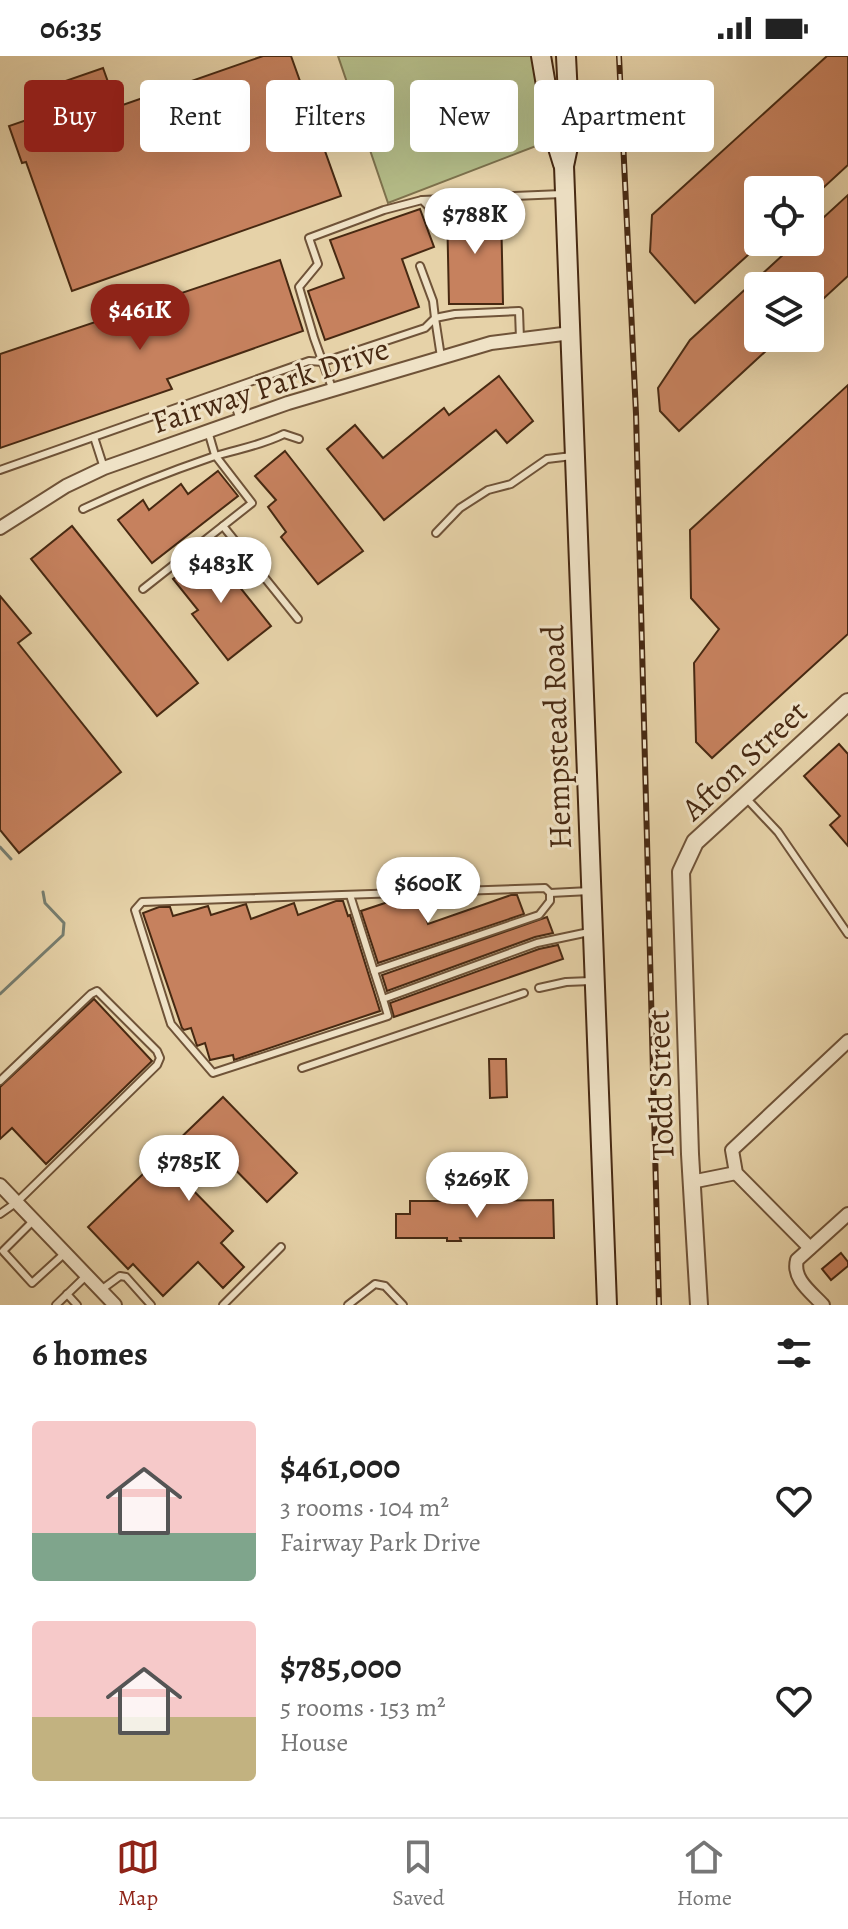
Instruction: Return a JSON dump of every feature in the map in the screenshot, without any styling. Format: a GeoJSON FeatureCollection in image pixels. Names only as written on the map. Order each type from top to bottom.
{"type":"FeatureCollection","features":[{"type":"Feature","properties":{"kind":"main road","name":"Hempstead Road"},"geometry":{"type":"LineString","coordinates":[[541,56],[555,138],[564,166]]}},
{"type":"Feature","properties":{"kind":"main road","name":"Hempstead Road"},"geometry":{"type":"LineString","coordinates":[[566,56],[570,137],[564,166],[607,1305]]}},
{"type":"Feature","properties":{"kind":"street","name":"Fairway Park Drive"},"geometry":{"type":"LineString","coordinates":[[0,528],[66,486],[104,468],[332,388],[491,343],[571,333]]}},
{"type":"Feature","properties":{"kind":"street","name":"Afton Street"},"geometry":{"type":"LineString","coordinates":[[685,863],[695,842],[848,702]]}},
{"type":"Feature","properties":{"kind":"street","name":"Todd Street"},"geometry":{"type":"LineString","coordinates":[[685,863],[681,872],[691,1182],[699,1305]]}},
{"type":"Feature","properties":{"kind":"street"},"geometry":{"type":"LineString","coordinates":[[810,1248],[736,1173],[732,1150],[848,1041]]}},
{"type":"Feature","properties":{"kind":"street"},"geometry":{"type":"LineString","coordinates":[[691,1182],[736,1173]]}},
{"type":"Feature","properties":{"kind":"street"},"geometry":{"type":"LineString","coordinates":[[0,1185],[115,1305]]}},
{"type":"Feature","properties":{"kind":"street"},"geometry":{"type":"LineString","coordinates":[[823,1305],[797,1276],[797,1260],[848,1214]]}},
{"type":"Feature","properties":{"kind":"lane"},"geometry":{"type":"LineString","coordinates":[[332,388],[299,287],[318,264],[309,238],[384,210],[422,200],[565,194]]}},
{"type":"Feature","properties":{"kind":"lane"},"geometry":{"type":"LineString","coordinates":[[422,200],[429,207],[431,223]]}},
{"type":"Feature","properties":{"kind":"lane"},"geometry":{"type":"LineString","coordinates":[[420,266],[433,301],[441,357]]}},
{"type":"Feature","properties":{"kind":"lane"},"geometry":{"type":"LineString","coordinates":[[0,470],[309,361],[323,362],[425,328],[435,318],[519,311],[520,339]]}},
{"type":"Feature","properties":{"kind":"lane"},"geometry":{"type":"LineString","coordinates":[[230,389],[240,420]]}},
{"type":"Feature","properties":{"kind":"lane"},"geometry":{"type":"LineString","coordinates":[[143,589],[252,503],[216,456],[208,431]]}},
{"type":"Feature","properties":{"kind":"lane"},"geometry":{"type":"LineString","coordinates":[[83,509],[139,483],[216,456],[263,444],[284,434],[299,439]]}},
{"type":"Feature","properties":{"kind":"lane"},"geometry":{"type":"LineString","coordinates":[[94,437],[104,468]]}},
{"type":"Feature","properties":{"kind":"lane"},"geometry":{"type":"LineString","coordinates":[[436,533],[460,508],[488,490],[511,484],[547,459],[576,455]]}},
{"type":"Feature","properties":{"kind":"lane"},"geometry":{"type":"LineString","coordinates":[[223,526],[298,619]]}},
{"type":"Feature","properties":{"kind":"lane"},"geometry":{"type":"LineString","coordinates":[[744,796],[778,832],[848,934]]}},
{"type":"Feature","properties":{"kind":"lane"},"geometry":{"type":"LineString","coordinates":[[350,895],[388,1016],[213,1073],[171,1024],[135,914],[142,902],[545,888],[550,893],[550,901],[539,915],[374,971]]}},
{"type":"Feature","properties":{"kind":"lane"},"geometry":{"type":"LineString","coordinates":[[550,893],[591,891]]}},
{"type":"Feature","properties":{"kind":"lane"},"geometry":{"type":"LineString","coordinates":[[383,999],[537,943],[593,931]]}},
{"type":"Feature","properties":{"kind":"lane"},"geometry":{"type":"LineString","coordinates":[[539,988],[566,982],[594,981]]}},
{"type":"Feature","properties":{"kind":"lane"},"geometry":{"type":"LineString","coordinates":[[0,1081],[97,991],[160,1058],[157,1065],[17,1202],[0,1214]]}},
{"type":"Feature","properties":{"kind":"lane"},"geometry":{"type":"LineString","coordinates":[[302,1068],[524,993]]}},
{"type":"Feature","properties":{"kind":"lane"},"geometry":{"type":"LineString","coordinates":[[34,1220],[1,1252],[32,1283],[65,1253]]}},
{"type":"Feature","properties":{"kind":"lane"},"geometry":{"type":"LineString","coordinates":[[223,1305],[281,1247]]}},
{"type":"Feature","properties":{"kind":"lane"},"geometry":{"type":"LineString","coordinates":[[56,1305],[87,1275]]}},
{"type":"Feature","properties":{"kind":"lane"},"geometry":{"type":"LineString","coordinates":[[101,1290],[120,1276],[126,1277],[151,1305]]}},
{"type":"Feature","properties":{"kind":"lane"},"geometry":{"type":"LineString","coordinates":[[348,1305],[375,1284],[385,1286],[403,1305]]}},
{"type":"Feature","properties":{"kind":"lane"},"geometry":{"type":"LineString","coordinates":[[67,1294],[77,1305]]}},
{"type":"Feature","properties":{"kind":"green space"},"geometry":{"type":"Polygon","coordinates":[[[338,56],[532,56],[537,80],[534,80],[534,147],[388,203],[371,152],[394,152],[394,80],[346,80],[338,56]]]}},
{"type":"Feature","properties":{"kind":"building"},"geometry":{"type":"Polygon","coordinates":[[[263,56],[291,56],[300,80],[266,80],[266,152],[325,152],[341,196],[72,291],[26,162],[22,163],[9,126],[24,121],[24,152],[124,152],[124,105],[140,99],[140,152],[250,152],[250,80],[194,80],[263,56]]]}},
{"type":"Feature","properties":{"kind":"building"},"geometry":{"type":"Polygon","coordinates":[[[827,56],[848,56],[848,165],[824,187],[824,176],[744,176],[744,256],[747,256],[695,303],[650,252],[652,215],[827,56]]]}},
{"type":"Feature","properties":{"kind":"building"},"geometry":{"type":"Polygon","coordinates":[[[103,68],[107,80],[68,80],[103,68]]]}},
{"type":"Feature","properties":{"kind":"building"},"geometry":{"type":"Polygon","coordinates":[[[848,195],[848,276],[824,298],[824,272],[764,272],[782,256],[824,256],[824,217],[848,195]]]}},
{"type":"Feature","properties":{"kind":"building"},"geometry":{"type":"Polygon","coordinates":[[[447,208],[501,208],[503,304],[449,304],[447,208]]]}},
{"type":"Feature","properties":{"kind":"building"},"geometry":{"type":"Polygon","coordinates":[[[420,209],[434,247],[402,259],[419,307],[325,340],[308,291],[344,278],[330,240],[420,209]]]}},
{"type":"Feature","properties":{"kind":"building"},"geometry":{"type":"Polygon","coordinates":[[[280,260],[303,331],[167,379],[172,389],[0,448],[0,354],[280,260]]]}},
{"type":"Feature","properties":{"kind":"building"},"geometry":{"type":"Polygon","coordinates":[[[744,291],[744,352],[765,352],[679,431],[660,411],[658,388],[690,340],[744,291]]]}},
{"type":"Feature","properties":{"kind":"building"},"geometry":{"type":"Polygon","coordinates":[[[499,376],[533,421],[507,443],[496,430],[384,520],[327,449],[355,425],[383,458],[444,408],[449,415],[499,376]]]}},
{"type":"Feature","properties":{"kind":"building"},"geometry":{"type":"Polygon","coordinates":[[[848,385],[848,634],[712,758],[696,742],[694,663],[719,629],[691,598],[690,530],[848,385]]]}},
{"type":"Feature","properties":{"kind":"building"},"geometry":{"type":"Polygon","coordinates":[[[285,451],[363,551],[318,584],[281,537],[286,532],[268,507],[276,500],[255,476],[285,451]]]}},
{"type":"Feature","properties":{"kind":"building"},"geometry":{"type":"Polygon","coordinates":[[[218,471],[238,496],[152,563],[118,520],[143,500],[149,510],[181,484],[188,494],[218,471]]]}},
{"type":"Feature","properties":{"kind":"building"},"geometry":{"type":"Polygon","coordinates":[[[72,526],[198,683],[157,716],[31,559],[72,526]]]}},
{"type":"Feature","properties":{"kind":"building"},"geometry":{"type":"Polygon","coordinates":[[[210,550],[271,626],[228,660],[192,614],[198,610],[173,579],[210,550]]]}},
{"type":"Feature","properties":{"kind":"building"},"geometry":{"type":"Polygon","coordinates":[[[0,596],[31,633],[18,643],[121,772],[19,853],[0,830],[0,596]]]}},
{"type":"Feature","properties":{"kind":"building"},"geometry":{"type":"Polygon","coordinates":[[[839,744],[848,754],[848,846],[830,825],[840,816],[804,776],[839,744]]]}},
{"type":"Feature","properties":{"kind":"building"},"geometry":{"type":"Polygon","coordinates":[[[517,895],[524,914],[378,963],[361,911],[397,899],[404,899],[405,903],[419,898],[428,924],[517,895]]]}},
{"type":"Feature","properties":{"kind":"building"},"geometry":{"type":"Polygon","coordinates":[[[343,901],[350,915],[380,1011],[234,1060],[233,1055],[210,1060],[205,1043],[197,1046],[191,1028],[182,1028],[143,913],[170,907],[173,916],[208,906],[211,915],[246,904],[251,919],[294,903],[298,915],[343,901]]]}},
{"type":"Feature","properties":{"kind":"building"},"geometry":{"type":"Polygon","coordinates":[[[547,917],[553,933],[387,991],[382,975],[547,917]]]}},
{"type":"Feature","properties":{"kind":"building"},"geometry":{"type":"Polygon","coordinates":[[[558,945],[563,959],[394,1017],[390,1003],[539,949],[558,945]]]}},
{"type":"Feature","properties":{"kind":"building"},"geometry":{"type":"Polygon","coordinates":[[[94,999],[152,1061],[46,1164],[12,1128],[0,1139],[0,1087],[94,999]]]}},
{"type":"Feature","properties":{"kind":"building"},"geometry":{"type":"Polygon","coordinates":[[[489,1059],[506,1059],[507,1097],[490,1098],[489,1059]]]}},
{"type":"Feature","properties":{"kind":"building"},"geometry":{"type":"Polygon","coordinates":[[[223,1097],[297,1173],[267,1202],[216,1150],[184,1181],[233,1231],[221,1243],[244,1267],[223,1288],[198,1262],[163,1296],[133,1264],[128,1269],[88,1227],[223,1097]]]}},
{"type":"Feature","properties":{"kind":"building"},"geometry":{"type":"Polygon","coordinates":[[[447,1195],[460,1195],[461,1201],[553,1200],[554,1238],[460,1238],[461,1241],[447,1241],[447,1238],[396,1238],[396,1214],[410,1214],[410,1201],[447,1201],[447,1195]]]}},
{"type":"Feature","properties":{"kind":"building"},"geometry":{"type":"Polygon","coordinates":[[[841,1253],[848,1266],[831,1280],[822,1269],[841,1253]]]}},
{"type":"Feature","properties":{"kind":"waterway"},"geometry":{"type":"LineString","coordinates":[[0,847],[11,859]]}},
{"type":"Feature","properties":{"kind":"waterway"},"geometry":{"type":"LineString","coordinates":[[0,994],[63,935],[64,923],[45,903],[43,892]]}},
{"type":"Feature","properties":{"kind":"railway"},"geometry":{"type":"LineString","coordinates":[[619,56],[636,414],[659,1305]]}}]}
